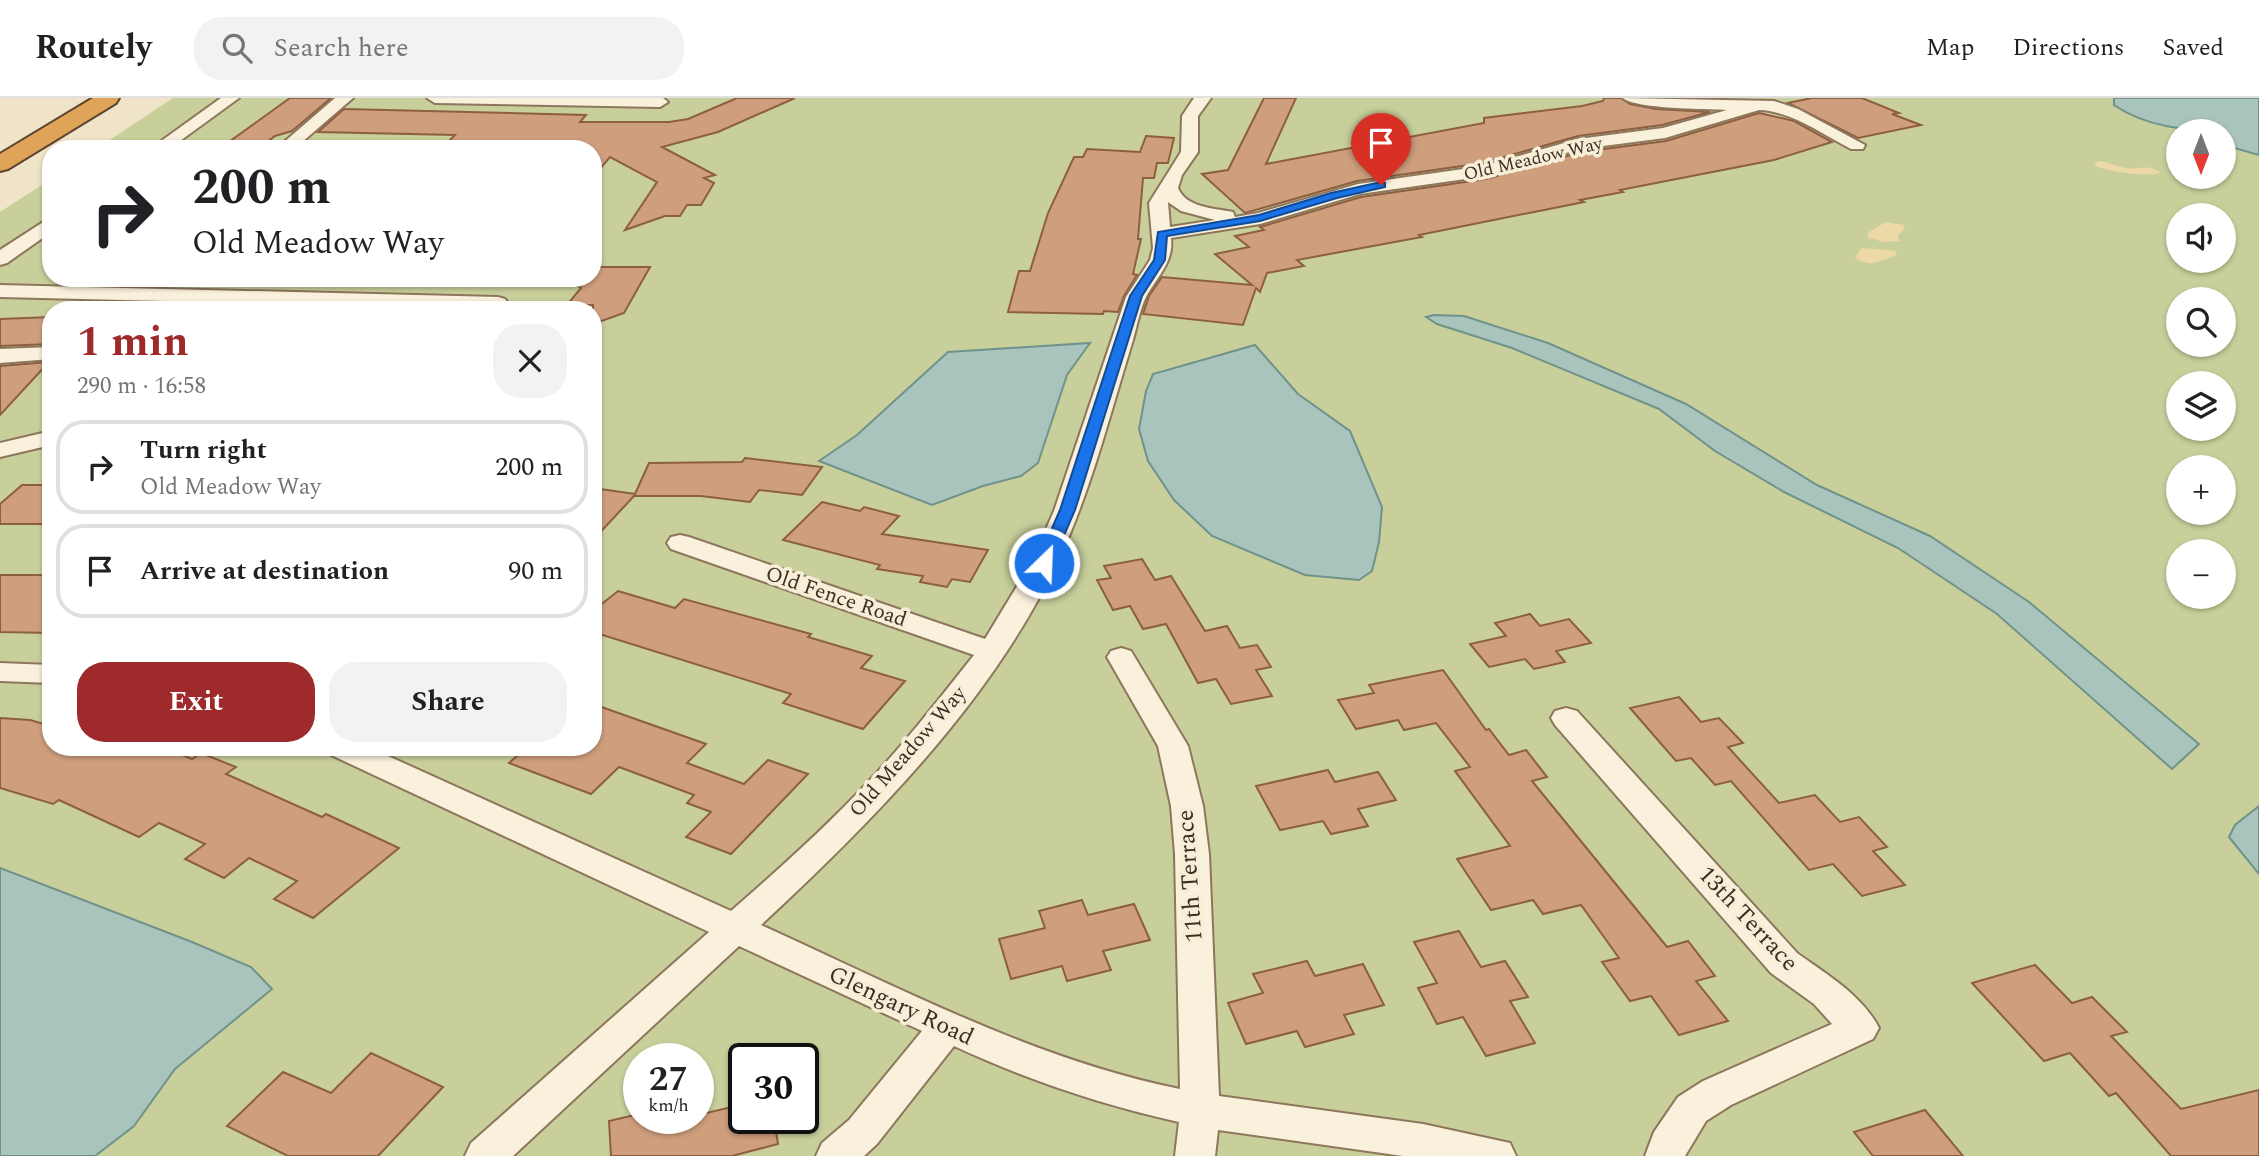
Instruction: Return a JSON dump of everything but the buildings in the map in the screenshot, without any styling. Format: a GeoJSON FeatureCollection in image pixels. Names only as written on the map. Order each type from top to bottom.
{"type":"FeatureCollection","features":[{"type":"Feature","properties":{"kind":"highway"},"geometry":{"type":"LineString","coordinates":[[0,144],[76,98]]}},
{"type":"Feature","properties":{"kind":"highway"},"geometry":{"type":"LineString","coordinates":[[0,164],[108,98]]}},
{"type":"Feature","properties":{"kind":"street"},"geometry":{"type":"LineString","coordinates":[[171,140],[231,98]]}},
{"type":"Feature","properties":{"kind":"street"},"geometry":{"type":"LineString","coordinates":[[296,140],[345,98]]}},
{"type":"Feature","properties":{"kind":"street"},"geometry":{"type":"LineString","coordinates":[[435,98],[660,102]]}},
{"type":"Feature","properties":{"kind":"street","name":"Old Meadow Way"},"geometry":{"type":"LineString","coordinates":[[485,1156],[805,865],[879,790],[940,719],[992,651],[1044,563],[1068,510],[1136,296],[1160,260],[1162,234],[1158,203],[1169,188],[1170,180],[1189,154],[1192,144],[1188,121],[1190,113],[1203,98]]}},
{"type":"Feature","properties":{"kind":"street"},"geometry":{"type":"LineString","coordinates":[[1631,98],[1760,105],[1783,109],[1857,145]]}},
{"type":"Feature","properties":{"kind":"street"},"geometry":{"type":"LineString","coordinates":[[1649,101],[1678,114],[1683,129]]}},
{"type":"Feature","properties":{"kind":"street","name":"Old Meadow Way"},"geometry":{"type":"LineString","coordinates":[[1162,234],[1260,218],[1357,189],[1464,176],[1559,148],[1683,129],[1760,105]]}},
{"type":"Feature","properties":{"kind":"street","name":"Old Meadow Way"},"geometry":{"type":"LineString","coordinates":[[1169,188],[1173,197],[1181,204],[1201,212],[1260,218]]}},
{"type":"Feature","properties":{"kind":"street"},"geometry":{"type":"LineString","coordinates":[[0,258],[42,229]]}},
{"type":"Feature","properties":{"kind":"street"},"geometry":{"type":"LineString","coordinates":[[157,301],[172,287]]}},
{"type":"Feature","properties":{"kind":"street"},"geometry":{"type":"LineString","coordinates":[[0,291],[414,301]]}},
{"type":"Feature","properties":{"kind":"street"},"geometry":{"type":"LineString","coordinates":[[0,356],[42,354]]}},
{"type":"Feature","properties":{"kind":"street"},"geometry":{"type":"LineString","coordinates":[[0,450],[42,440]]}},
{"type":"Feature","properties":{"kind":"street","name":"Old Fence Road"},"geometry":{"type":"LineString","coordinates":[[680,543],[992,651]]}},
{"type":"Feature","properties":{"kind":"street","name":"11th Terrace"},"geometry":{"type":"LineString","coordinates":[[1121,657],[1173,746],[1187,806],[1192,854],[1200,1110],[1195,1156]]}},
{"type":"Feature","properties":{"kind":"street"},"geometry":{"type":"LineString","coordinates":[[0,672],[42,674]]}},
{"type":"Feature","properties":{"kind":"street","name":"13th Terrace"},"geometry":{"type":"LineString","coordinates":[[1566,718],[1784,963],[1827,995],[1860,1028],[1717,1093],[1692,1110],[1668,1144],[1665,1156]]}},
{"type":"Feature","properties":{"kind":"street","name":"Glengary Road"},"geometry":{"type":"LineString","coordinates":[[360,756],[1006,1054],[1099,1086],[1200,1110],[1386,1135],[1496,1156]]}},
{"type":"Feature","properties":{"kind":"street"},"geometry":{"type":"LineString","coordinates":[[836,1156],[863,1132],[947,1027]]}},
{"type":"Feature","properties":{"kind":"green space"},"geometry":{"type":"Polygon","coordinates":[[[173,98],[2259,98],[2259,1156],[0,1156],[0,212],[42,185],[42,287],[602,287],[602,140],[110,140],[173,98]]]}},
{"type":"Feature","properties":{"kind":"sand"},"geometry":{"type":"Polygon","coordinates":[[[2098,161],[2126,168],[2152,168],[2161,173],[2117,172],[2094,165],[2098,161]]]}},
{"type":"Feature","properties":{"kind":"sand"},"geometry":{"type":"Polygon","coordinates":[[[1886,222],[1903,225],[1905,228],[1898,235],[1899,241],[1883,242],[1867,237],[1869,232],[1886,222]]]}},
{"type":"Feature","properties":{"kind":"sand"},"geometry":{"type":"Polygon","coordinates":[[[1860,249],[1897,251],[1895,256],[1876,263],[1867,263],[1855,258],[1860,249]]]}},
{"type":"Feature","properties":{"kind":"water"},"geometry":{"type":"Polygon","coordinates":[[[2114,98],[2259,98],[2259,155],[2236,148],[2236,119],[2166,119],[2166,126],[2139,118],[2114,105],[2114,98]]]}},
{"type":"Feature","properties":{"kind":"water"},"geometry":{"type":"Polygon","coordinates":[[[1464,316],[1548,343],[1686,404],[1817,485],[1930,536],[2029,602],[2199,744],[2172,769],[1997,614],[1898,548],[1784,492],[1715,451],[1659,409],[1512,348],[1437,324],[1426,317],[1464,316]]]}},
{"type":"Feature","properties":{"kind":"water"},"geometry":{"type":"Polygon","coordinates":[[[1090,343],[1067,375],[1038,463],[1021,476],[983,486],[932,505],[819,461],[857,435],[948,352],[1090,343]]]}},
{"type":"Feature","properties":{"kind":"water"},"geometry":{"type":"Polygon","coordinates":[[[1255,345],[1298,394],[1350,431],[1382,507],[1379,542],[1372,571],[1359,580],[1305,575],[1212,536],[1174,500],[1148,461],[1139,429],[1146,391],[1153,374],[1255,345]]]}},
{"type":"Feature","properties":{"kind":"water"},"geometry":{"type":"Polygon","coordinates":[[[2259,806],[2259,874],[2229,837],[2235,825],[2259,806]]]}},
{"type":"Feature","properties":{"kind":"water"},"geometry":{"type":"Polygon","coordinates":[[[0,868],[251,967],[272,989],[175,1069],[134,1126],[95,1156],[0,1156],[0,868]]]}},
{"type":"Feature","properties":{"kind":"route"},"geometry":{"type":"LineString","coordinates":[[1044,563],[1068,510],[1136,296],[1160,260],[1162,234],[1179,229],[1260,218],[1335,195],[1381,185]]}}]}
